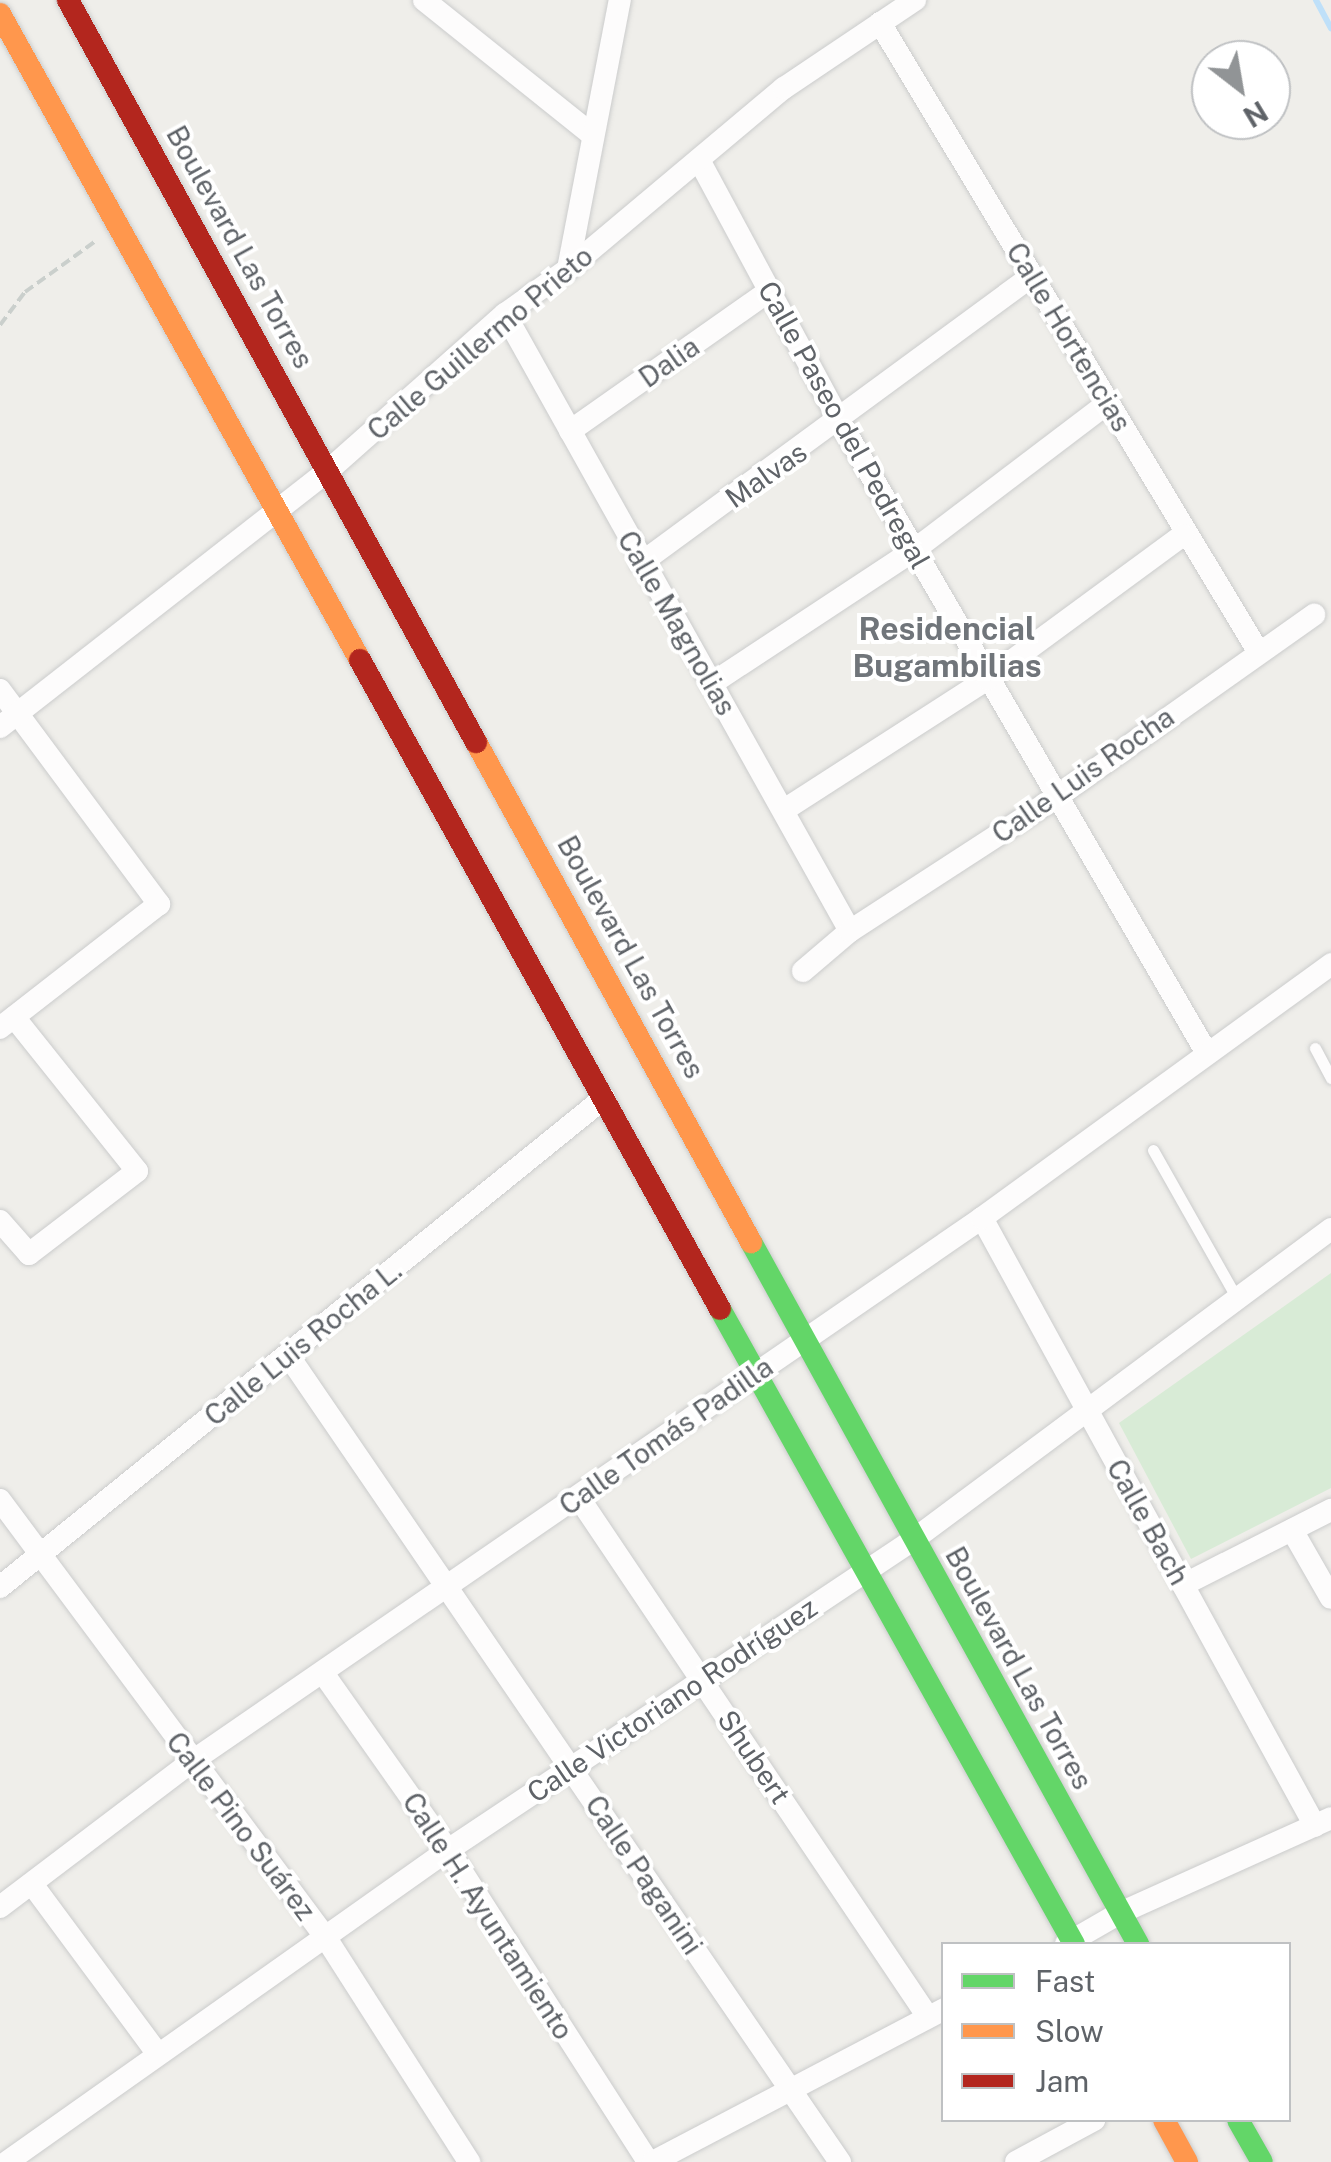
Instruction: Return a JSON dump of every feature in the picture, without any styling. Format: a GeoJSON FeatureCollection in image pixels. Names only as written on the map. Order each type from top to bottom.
{"type":"FeatureCollection","features":[{"type":"Feature","properties":{"kind":"street","name":"Boulevard Las Torres"},"geometry":{"type":"LineString","coordinates":[[68,0],[1137,1942]]}},
{"type":"Feature","properties":{"kind":"street"},"geometry":{"type":"LineString","coordinates":[[424,0],[590,133]]}},
{"type":"Feature","properties":{"kind":"street"},"geometry":{"type":"LineString","coordinates":[[568,269],[590,133],[620,0]]}},
{"type":"Feature","properties":{"kind":"street","name":"Calle Guillermo Prieto"},"geometry":{"type":"LineString","coordinates":[[0,727],[329,470],[505,314],[568,269],[784,88],[915,0]]}},
{"type":"Feature","properties":{"kind":"street"},"geometry":{"type":"LineString","coordinates":[[0,14],[272,512],[604,1098],[1070,1942]]}},
{"type":"Feature","properties":{"kind":"street","name":"Calle Hortencias"},"geometry":{"type":"LineString","coordinates":[[880,23],[1183,535],[1258,651]]}},
{"type":"Feature","properties":{"kind":"street","name":"Calle Paseo del Pedregal"},"geometry":{"type":"LineString","coordinates":[[699,160],[840,422],[1206,1050]]}},
{"type":"Feature","properties":{"kind":"street","name":"Malvas"},"geometry":{"type":"LineString","coordinates":[[642,563],[840,422],[1032,275]]}},
{"type":"Feature","properties":{"kind":"street","name":"Dalia"},"geometry":{"type":"LineString","coordinates":[[570,432],[768,292]]}},
{"type":"Feature","properties":{"kind":"street","name":"Calle Magnolias"},"geometry":{"type":"LineString","coordinates":[[505,314],[850,931]]}},
{"type":"Feature","properties":{"kind":"street"},"geometry":{"type":"LineString","coordinates":[[711,684],[914,550],[1108,403]]}},
{"type":"Feature","properties":{"kind":"street"},"geometry":{"type":"LineString","coordinates":[[784,810],[988,679],[1183,535]]}},
{"type":"Feature","properties":{"kind":"street","name":"Calle Luis Rocha"},"geometry":{"type":"LineString","coordinates":[[804,971],[850,931],[1058,796],[1258,651],[1314,616]]}},
{"type":"Feature","properties":{"kind":"street"},"geometry":{"type":"LineString","coordinates":[[0,690],[160,904],[7,1022],[138,1171],[29,1254],[0,1221]]}},
{"type":"Feature","properties":{"kind":"street","name":"Calle Tomás Padilla"},"geometry":{"type":"LineString","coordinates":[[0,1907],[191,1762],[445,1591],[806,1336],[982,1218],[1206,1050],[1331,964]]}},
{"type":"Feature","properties":{"kind":"street","name":"Calle Luis Rocha L."},"geometry":{"type":"LineString","coordinates":[[0,1587],[604,1098]]}},
{"type":"Feature","properties":{"kind":"street","name":"Calle Bach"},"geometry":{"type":"LineString","coordinates":[[982,1218],[1182,1585],[1323,1822]]}},
{"type":"Feature","properties":{"kind":"street","name":"Calle Victoriano Rodríguez"},"geometry":{"type":"LineString","coordinates":[[3,2162],[448,1850],[914,1540],[1088,1414],[1236,1297],[1331,1229]]}},
{"type":"Feature","properties":{"kind":"street","name":"Calle Paganini"},"geometry":{"type":"LineString","coordinates":[[288,1355],[445,1591],[572,1767],[840,2162]]}},
{"type":"Feature","properties":{"kind":"street","name":"Shubert"},"geometry":{"type":"LineString","coordinates":[[580,1498],[701,1680],[936,2013]]}},
{"type":"Feature","properties":{"kind":"street","name":"Calle Pino Suárez"},"geometry":{"type":"LineString","coordinates":[[0,1500],[44,1552],[191,1762],[326,1938],[469,2162]]}},
{"type":"Feature","properties":{"kind":"street"},"geometry":{"type":"LineString","coordinates":[[1182,1585],[1331,1510]]}},
{"type":"Feature","properties":{"kind":"street"},"geometry":{"type":"LineString","coordinates":[[1292,1530],[1331,1598]]}},
{"type":"Feature","properties":{"kind":"street","name":"Calle H. Ayuntamiento"},"geometry":{"type":"LineString","coordinates":[[323,1672],[448,1850],[650,2162]]}},
{"type":"Feature","properties":{"kind":"street"},"geometry":{"type":"LineString","coordinates":[[1073,1942],[1120,1913],[1323,1822]]}},
{"type":"Feature","properties":{"kind":"street"},"geometry":{"type":"LineString","coordinates":[[32,1884],[158,2054]]}},
{"type":"Feature","properties":{"kind":"street"},"geometry":{"type":"LineString","coordinates":[[650,2162],[936,2013]]}},
{"type":"Feature","properties":{"kind":"street"},"geometry":{"type":"LineString","coordinates":[[1016,2162],[1090,2122]]}},
{"type":"Feature","properties":{"kind":"street"},"geometry":{"type":"LineString","coordinates":[[1165,2122],[1188,2162]]}},
{"type":"Feature","properties":{"kind":"street"},"geometry":{"type":"LineString","coordinates":[[1239,2122],[1262,2162]]}},
{"type":"Feature","properties":{"kind":"lane"},"geometry":{"type":"LineString","coordinates":[[1315,1048],[1331,1078]]}},
{"type":"Feature","properties":{"kind":"lane"},"geometry":{"type":"LineString","coordinates":[[1153,1150],[1236,1297]]}},
{"type":"Feature","properties":{"kind":"path"},"geometry":{"type":"LineString","coordinates":[[0,324],[25,292],[117,226]]}},
{"type":"Feature","properties":{"kind":"green space"},"geometry":{"type":"Polygon","coordinates":[[[1331,1273],[1331,1488],[1191,1559],[1119,1423],[1331,1273]]]}},
{"type":"Feature","properties":{"kind":"waterway"},"geometry":{"type":"LineString","coordinates":[[1316,0],[1331,28]]}},
{"type":"Feature","properties":{"kind":"traffic: fast"},"geometry":{"type":"LineString","coordinates":[[751,1242],[1137,1942]]}},
{"type":"Feature","properties":{"kind":"traffic: fast"},"geometry":{"type":"LineString","coordinates":[[720,1309],[1073,1942]]}},
{"type":"Feature","properties":{"kind":"traffic: fast"},"geometry":{"type":"LineString","coordinates":[[1239,2122],[1262,2162]]}},
{"type":"Feature","properties":{"kind":"traffic: slow"},"geometry":{"type":"LineString","coordinates":[[0,14],[360,660]]}},
{"type":"Feature","properties":{"kind":"traffic: slow"},"geometry":{"type":"LineString","coordinates":[[476,742],[751,1242]]}},
{"type":"Feature","properties":{"kind":"traffic: slow"},"geometry":{"type":"LineString","coordinates":[[1165,2122],[1187,2162]]}},
{"type":"Feature","properties":{"kind":"traffic: jam"},"geometry":{"type":"LineString","coordinates":[[68,0],[476,742]]}},
{"type":"Feature","properties":{"kind":"traffic: jam"},"geometry":{"type":"LineString","coordinates":[[360,660],[720,1309]]}},
{"type":"Feature","properties":{"kind":"district","name":"Residencial Bugambilias"},"geometry":{"type":"Point","coordinates":[947,648]}}]}
